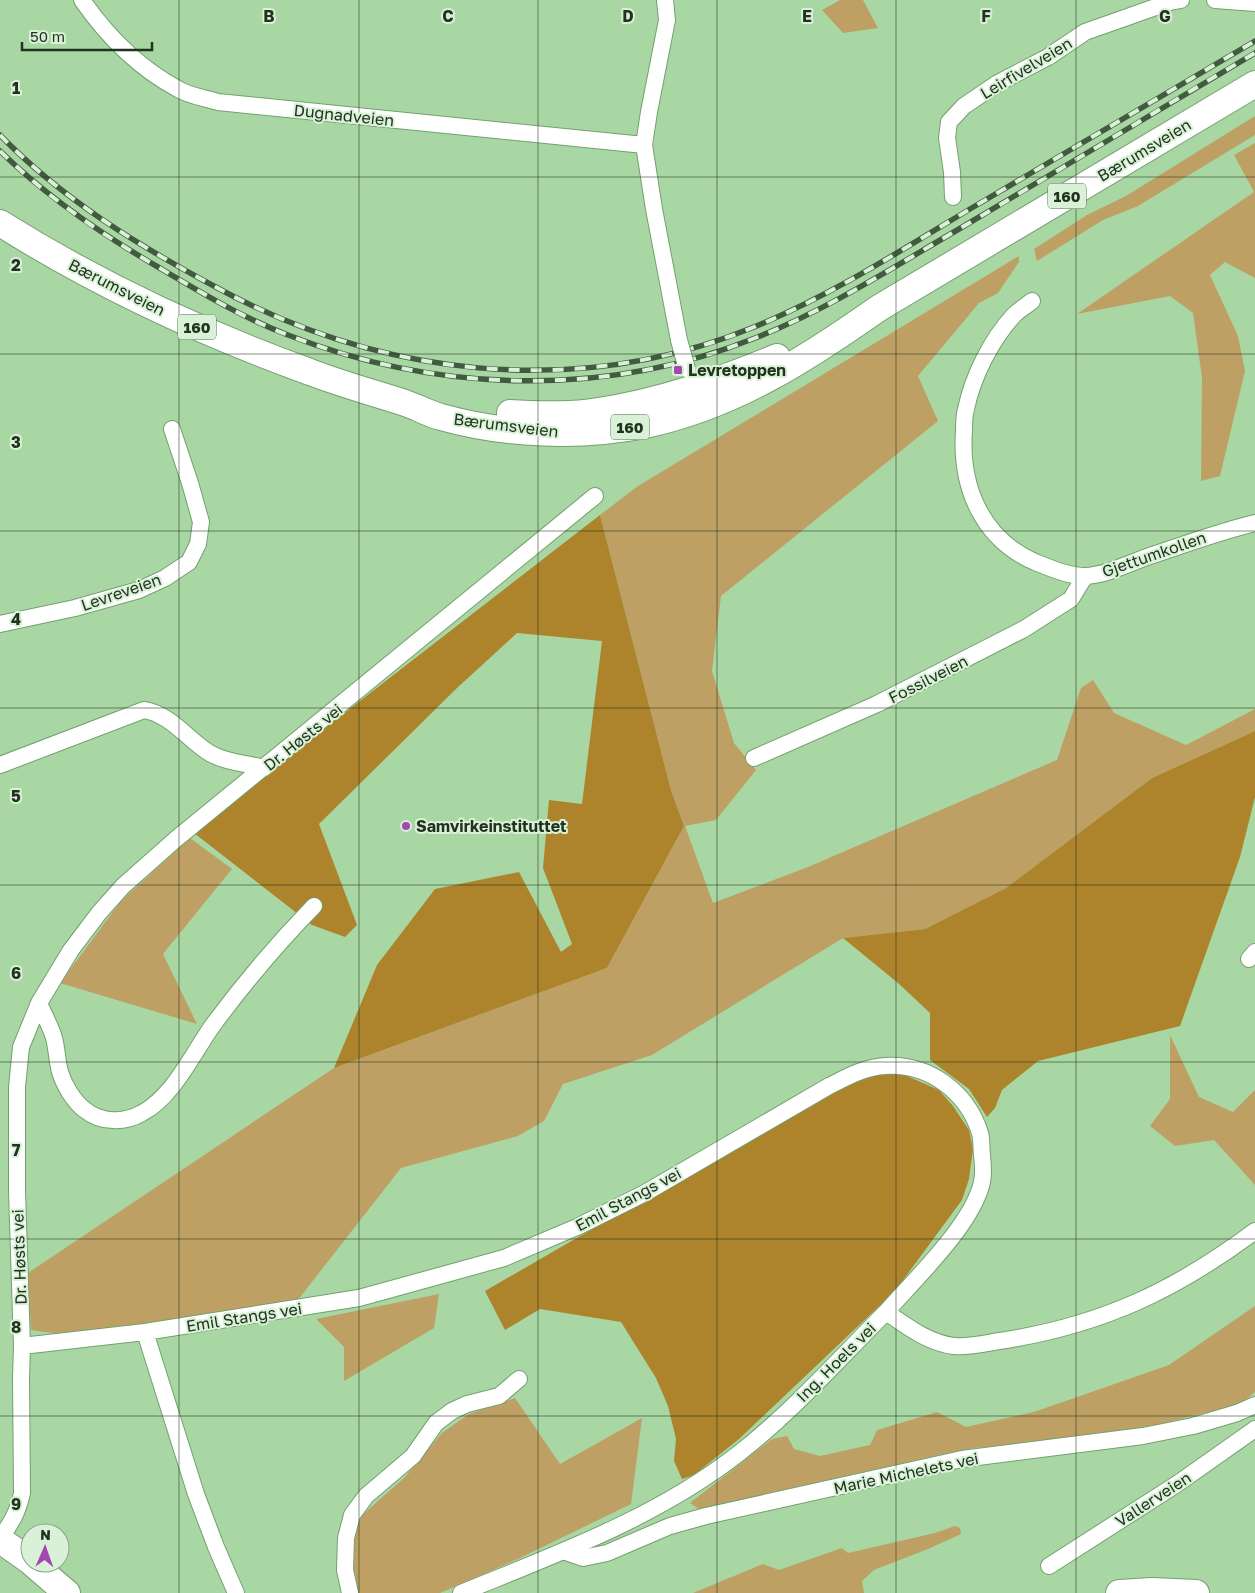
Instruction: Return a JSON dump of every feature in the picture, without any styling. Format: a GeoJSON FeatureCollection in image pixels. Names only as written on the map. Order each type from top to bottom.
{"type":"FeatureCollection","features":[{"type":"Feature","properties":{"kind":"main road","name":"Bærumsveien"},"geometry":{"type":"LineString","coordinates":[[0,223],[113,287],[209,333],[309,372],[407,404],[440,417],[525,431],[556,433],[598,432],[653,422],[695,389],[729,399],[771,377],[833,341],[879,308],[1255,84]]}},
{"type":"Feature","properties":{"kind":"main road"},"geometry":{"type":"LineString","coordinates":[[0,1539],[20,1554]]}},
{"type":"Feature","properties":{"kind":"main road"},"geometry":{"type":"LineString","coordinates":[[44,1573],[67,1593]]}},
{"type":"Feature","properties":{"kind":"main road"},"geometry":{"type":"LineString","coordinates":[[1118,1593],[1158,1591],[1196,1593]]}},
{"type":"Feature","properties":{"kind":"street","name":"Dugnadveien"},"geometry":{"type":"LineString","coordinates":[[82,0],[110,36],[139,63],[179,90],[218,102],[644,145]]}},
{"type":"Feature","properties":{"kind":"street"},"geometry":{"type":"LineString","coordinates":[[665,0],[667,20],[644,145],[655,218],[679,340],[695,389]]}},
{"type":"Feature","properties":{"kind":"street","name":"Leirfivelveien"},"geometry":{"type":"LineString","coordinates":[[953,196],[947,138],[949,122],[964,106],[998,83],[1048,57],[1084,32],[1170,2],[1181,0]]}},
{"type":"Feature","properties":{"kind":"street"},"geometry":{"type":"LineString","coordinates":[[1215,0],[1255,3]]}},
{"type":"Feature","properties":{"kind":"street","name":"Gjettumkollen"},"geometry":{"type":"LineString","coordinates":[[1032,301],[1014,315],[996,339],[983,362],[965,410],[964,466],[971,494],[984,519],[1001,541],[1021,556],[1054,570],[1084,576],[1106,572],[1220,532],[1255,523]]}},
{"type":"Feature","properties":{"kind":"street","name":"Levreveien"},"geometry":{"type":"LineString","coordinates":[[0,624],[75,608],[139,590],[165,578],[188,562],[198,544],[201,522],[172,428]]}},
{"type":"Feature","properties":{"kind":"street","name":"Dr. Høsts vei"},"geometry":{"type":"LineString","coordinates":[[0,1539],[13,1522],[19,1508],[22,1493],[22,1346],[17,1191],[18,1087],[21,1047],[39,1003],[71,950],[99,913],[123,886],[176,839],[595,496]]}},
{"type":"Feature","properties":{"kind":"street","name":"Fossilveien"},"geometry":{"type":"LineString","coordinates":[[754,758],[877,704],[1024,629],[1070,599],[1084,576]]}},
{"type":"Feature","properties":{"kind":"street"},"geometry":{"type":"LineString","coordinates":[[0,765],[144,710],[155,712],[166,718],[206,751],[222,759],[264,768]]}},
{"type":"Feature","properties":{"kind":"street"},"geometry":{"type":"LineString","coordinates":[[39,1003],[54,1037],[60,1073],[72,1095],[84,1110],[97,1117],[111,1120],[129,1119],[144,1113],[160,1100],[175,1082],[213,1025],[245,984],[281,941],[314,906]]}},
{"type":"Feature","properties":{"kind":"street","name":"Emil Stangs vei"},"geometry":{"type":"LineString","coordinates":[[22,1346],[145,1332],[359,1298],[504,1258],[577,1227],[645,1193],[820,1091],[860,1071],[885,1066],[907,1067],[924,1071],[941,1080],[957,1092],[968,1108],[980,1134],[983,1169],[982,1182],[974,1205],[954,1235],[886,1312]]}},
{"type":"Feature","properties":{"kind":"street","name":"Ing. Hoels vei"},"geometry":{"type":"LineString","coordinates":[[461,1593],[614,1529],[654,1509],[696,1483],[738,1454],[777,1421],[886,1312],[931,1340],[955,1347],[1045,1334],[1094,1319],[1138,1302],[1182,1281],[1227,1252],[1255,1231]]}},
{"type":"Feature","properties":{"kind":"street"},"geometry":{"type":"LineString","coordinates":[[145,1332],[196,1494],[236,1593]]}},
{"type":"Feature","properties":{"kind":"street"},"geometry":{"type":"LineString","coordinates":[[350,1593],[345,1570],[346,1538],[352,1515],[366,1496],[413,1456],[436,1423],[452,1411],[467,1404],[499,1396],[519,1379]]}},
{"type":"Feature","properties":{"kind":"street","name":"Marie Michelets vei"},"geometry":{"type":"LineString","coordinates":[[563,1551],[584,1558],[608,1553],[670,1526],[706,1516],[962,1459],[1143,1436],[1193,1426],[1237,1413],[1255,1405]]}},
{"type":"Feature","properties":{"kind":"street","name":"Vallerveien"},"geometry":{"type":"LineString","coordinates":[[1049,1566],[1177,1484],[1255,1429]]}},
{"type":"Feature","properties":{"kind":"shaded area"},"geometry":{"type":"Polygon","coordinates":[[[840,0],[863,0],[878,28],[843,33],[822,10],[840,0]]]}},
{"type":"Feature","properties":{"kind":"shaded area"},"geometry":{"type":"Polygon","coordinates":[[[1255,116],[1255,135],[1138,206],[1103,220],[1037,261],[1034,249],[1087,215],[1126,196],[1255,116]]]}},
{"type":"Feature","properties":{"kind":"shaded area"},"geometry":{"type":"Polygon","coordinates":[[[1255,143],[1255,278],[1225,262],[1210,275],[1238,336],[1245,371],[1220,476],[1201,481],[1202,378],[1193,313],[1170,296],[1077,314],[1254,192],[1234,155],[1255,143]]]}},
{"type":"Feature","properties":{"kind":"shaded area"},"geometry":{"type":"Polygon","coordinates":[[[1019,256],[1019,262],[998,293],[979,303],[918,376],[938,421],[721,596],[712,671],[734,743],[756,770],[716,820],[685,826],[713,903],[808,867],[1057,760],[1081,688],[1093,680],[1114,713],[1186,745],[1255,709],[1255,731],[1152,778],[1006,888],[925,929],[843,938],[652,1055],[563,1084],[544,1121],[518,1136],[401,1168],[290,1310],[93,1339],[31,1330],[28,1273],[334,1068],[607,968],[684,826],[671,790],[600,515],[638,486],[1019,256]]]}},
{"type":"Feature","properties":{"kind":"shaded area"},"geometry":{"type":"Polygon","coordinates":[[[600,515],[671,790],[684,826],[607,968],[334,1068],[377,965],[435,889],[519,872],[561,952],[572,944],[543,868],[549,800],[582,804],[602,641],[517,633],[457,688],[319,824],[357,925],[345,937],[312,925],[194,833],[267,773],[600,515]]]}},
{"type":"Feature","properties":{"kind":"shaded area"},"geometry":{"type":"Polygon","coordinates":[[[1255,731],[1255,797],[1240,857],[1180,1026],[1038,1061],[1002,1090],[995,1108],[987,1117],[969,1089],[930,1060],[930,1013],[898,983],[843,938],[925,929],[1006,888],[1152,778],[1255,731]]]}},
{"type":"Feature","properties":{"kind":"shaded area"},"geometry":{"type":"Polygon","coordinates":[[[190,838],[232,869],[163,954],[197,1024],[60,983],[121,901],[190,838]]]}},
{"type":"Feature","properties":{"kind":"shaded area"},"geometry":{"type":"Polygon","coordinates":[[[1170,1035],[1199,1097],[1233,1112],[1255,1090],[1255,1185],[1214,1140],[1175,1146],[1150,1126],[1170,1099],[1170,1035]]]}},
{"type":"Feature","properties":{"kind":"shaded area"},"geometry":{"type":"Polygon","coordinates":[[[891,1069],[939,1090],[953,1106],[969,1130],[973,1149],[969,1179],[962,1200],[895,1291],[739,1439],[694,1475],[682,1479],[674,1461],[676,1439],[668,1406],[656,1378],[621,1322],[540,1309],[505,1330],[485,1291],[831,1091],[891,1069]]]}},
{"type":"Feature","properties":{"kind":"shaded area"},"geometry":{"type":"Polygon","coordinates":[[[439,1294],[434,1328],[344,1381],[344,1347],[316,1319],[439,1294]]]}},
{"type":"Feature","properties":{"kind":"shaded area"},"geometry":{"type":"Polygon","coordinates":[[[1255,1306],[1255,1392],[1240,1404],[1156,1425],[952,1452],[699,1509],[690,1503],[772,1439],[787,1436],[794,1449],[820,1456],[870,1445],[877,1430],[937,1412],[966,1427],[1034,1412],[1169,1365],[1255,1306]]]}},
{"type":"Feature","properties":{"kind":"shaded area"},"geometry":{"type":"Polygon","coordinates":[[[515,1398],[560,1464],[642,1418],[631,1504],[518,1559],[440,1593],[359,1593],[349,1570],[352,1537],[361,1516],[404,1478],[442,1433],[469,1414],[515,1398]]]}},
{"type":"Feature","properties":{"kind":"shaded area"},"geometry":{"type":"Polygon","coordinates":[[[955,1526],[960,1528],[961,1534],[874,1570],[862,1581],[864,1593],[693,1593],[763,1564],[779,1570],[842,1548],[848,1553],[935,1533],[955,1526]]]}},
{"type":"Feature","properties":{"kind":"railway"},"geometry":{"type":"LineString","coordinates":[[0,135],[48,179],[100,218],[155,253],[212,285],[276,316],[342,341],[410,358],[478,368],[548,370],[618,364],[686,350],[754,327],[782,315],[864,272],[1255,41]]}},
{"type":"Feature","properties":{"kind":"railway"},"geometry":{"type":"LineString","coordinates":[[0,151],[36,184],[75,214],[116,241],[222,304],[288,335],[345,354],[403,368],[462,377],[522,381],[581,379],[640,371],[698,357],[755,338],[808,315],[884,273],[1255,53]]}},
{"type":"Feature","properties":{"kind":"place","name":"Levretoppen"},"geometry":{"type":"Point","coordinates":[678,370]}},
{"type":"Feature","properties":{"kind":"place","name":"Samvirkeinstituttet"},"geometry":{"type":"Point","coordinates":[406,826]}}]}
